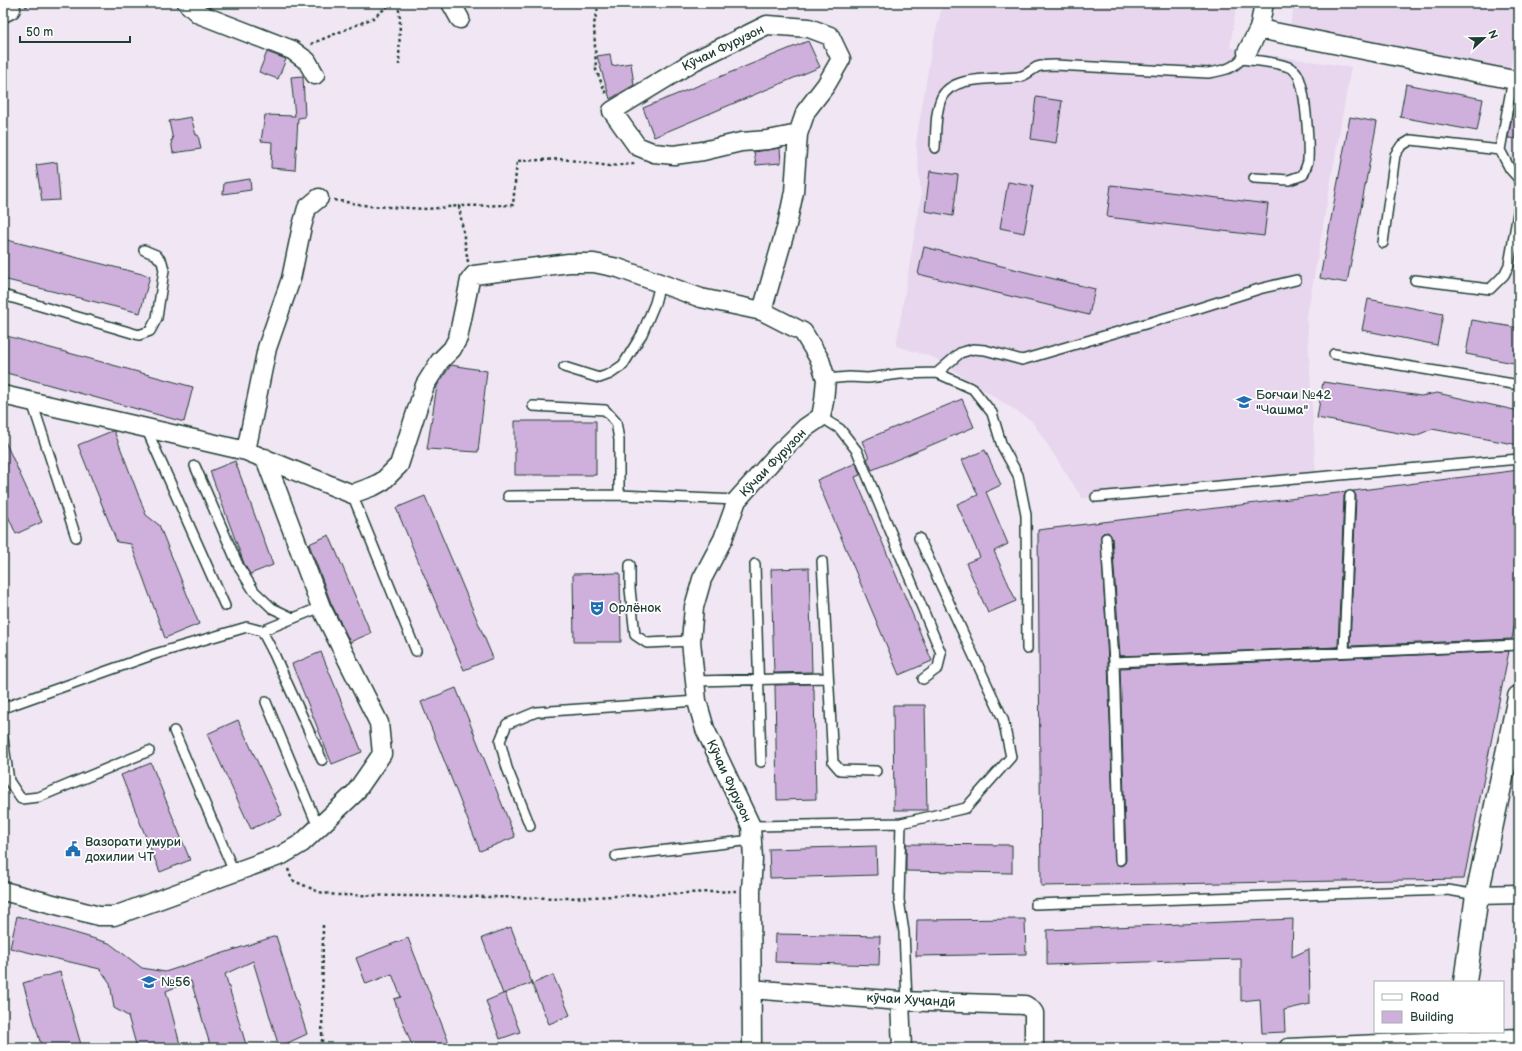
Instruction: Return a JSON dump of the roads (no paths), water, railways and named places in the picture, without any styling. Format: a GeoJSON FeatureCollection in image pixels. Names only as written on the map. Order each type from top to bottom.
{"type":"FeatureCollection","features":[{"type":"Feature","properties":{"kind":"street"},"geometry":{"type":"LineString","coordinates":[[187,3],[199,14],[292,50],[307,61],[315,75]]}},
{"type":"Feature","properties":{"kind":"street"},"geometry":{"type":"LineString","coordinates":[[451,3],[460,19]]}},
{"type":"Feature","properties":{"kind":"street"},"geometry":{"type":"LineString","coordinates":[[1244,55],[1259,29],[1264,3]]}},
{"type":"Feature","properties":{"kind":"street","name":"Кӯчаи Фурузон"},"geometry":{"type":"LineString","coordinates":[[762,311],[787,225],[794,192],[798,134],[806,111],[826,85],[841,59],[830,36],[809,28],[767,25],[694,61],[612,111],[637,146],[654,153],[674,155],[703,151],[741,142],[768,140],[798,134]]}},
{"type":"Feature","properties":{"kind":"street"},"geometry":{"type":"LineString","coordinates":[[1259,29],[1516,80]]}},
{"type":"Feature","properties":{"kind":"street"},"geometry":{"type":"LineString","coordinates":[[246,451],[267,348],[291,279],[307,208],[319,198]]}},
{"type":"Feature","properties":{"kind":"street"},"geometry":{"type":"LineString","coordinates":[[3,395],[246,451],[352,494],[374,486],[399,466],[425,385],[440,361],[452,349],[458,338],[470,280],[474,275],[570,264],[594,263],[618,268],[701,298],[762,311],[803,332],[820,360],[826,378],[821,418]]}},
{"type":"Feature","properties":{"kind":"street","name":"Кӯчаи Фурузон"},"geometry":{"type":"LineString","coordinates":[[752,1048],[751,891],[753,859],[751,833],[705,729],[697,701],[691,641],[694,607],[702,579],[723,539],[737,500],[779,453],[805,428],[821,418]]}},
{"type":"Feature","properties":{"kind":"street"},"geometry":{"type":"LineString","coordinates":[[3,891],[99,916],[114,916],[282,855],[302,843],[355,793],[382,754],[378,723],[320,607],[265,458]]}},
{"type":"Feature","properties":{"kind":"street"},"geometry":{"type":"LineString","coordinates":[[1465,981],[1477,895],[1519,698]]}},
{"type":"Feature","properties":{"kind":"street"},"geometry":{"type":"LineString","coordinates":[[1477,895],[1519,894]]}},
{"type":"Feature","properties":{"kind":"street","name":"кӯчаи Хуҷандӣ"},"geometry":{"type":"LineString","coordinates":[[751,989],[904,1001],[1025,1006],[1031,1009],[1034,1013],[1034,1048]]}},
{"type":"Feature","properties":{"kind":"street"},"geometry":{"type":"LineString","coordinates":[[902,1048],[904,1001]]}},
{"type":"Feature","properties":{"kind":"street"},"geometry":{"type":"LineString","coordinates":[[1288,1048],[1519,1038]]}},
{"type":"Feature","properties":{"kind":"lane"},"geometry":{"type":"LineString","coordinates":[[934,148],[938,110],[944,93],[954,86],[968,81],[1022,77],[1038,67],[1055,65],[1208,74],[1230,69],[1244,55],[1288,66],[1296,72],[1306,106],[1308,162],[1303,175],[1289,180],[1254,178]]}},
{"type":"Feature","properties":{"kind":"lane"},"geometry":{"type":"LineString","coordinates":[[1516,80],[1500,150],[1519,182]]}},
{"type":"Feature","properties":{"kind":"lane"},"geometry":{"type":"LineString","coordinates":[[1382,243],[1395,155],[1401,146],[1411,140],[1500,150]]}},
{"type":"Feature","properties":{"kind":"lane"},"geometry":{"type":"LineString","coordinates":[[1415,280],[1490,289],[1504,276],[1509,265],[1519,207]]}},
{"type":"Feature","properties":{"kind":"lane"},"geometry":{"type":"LineString","coordinates":[[3,295],[138,335],[150,331],[157,318],[164,270],[162,262],[156,255],[144,250]]}},
{"type":"Feature","properties":{"kind":"lane"},"geometry":{"type":"LineString","coordinates":[[937,373],[960,353],[972,349],[985,350],[1022,360],[1196,309],[1258,289],[1296,280]]}},
{"type":"Feature","properties":{"kind":"lane"},"geometry":{"type":"LineString","coordinates":[[564,367],[599,378],[610,374],[623,365],[642,334],[655,303],[660,284]]}},
{"type":"Feature","properties":{"kind":"lane"},"geometry":{"type":"LineString","coordinates":[[1334,354],[1519,385]]}},
{"type":"Feature","properties":{"kind":"lane"},"geometry":{"type":"LineString","coordinates":[[826,378],[868,378],[900,374],[937,373],[973,389],[992,413],[1002,446],[1018,475],[1026,515],[1027,649]]}},
{"type":"Feature","properties":{"kind":"lane"},"geometry":{"type":"LineString","coordinates":[[32,402],[76,537]]}},
{"type":"Feature","properties":{"kind":"lane"},"geometry":{"type":"LineString","coordinates":[[533,406],[605,410],[616,422],[619,440],[619,495]]}},
{"type":"Feature","properties":{"kind":"lane"},"geometry":{"type":"LineString","coordinates":[[821,418],[840,428],[857,452],[941,653],[938,668],[924,679]]}},
{"type":"Feature","properties":{"kind":"lane"},"geometry":{"type":"LineString","coordinates":[[146,427],[225,606]]}},
{"type":"Feature","properties":{"kind":"lane"},"geometry":{"type":"LineString","coordinates":[[1096,497],[1519,459]]}},
{"type":"Feature","properties":{"kind":"lane"},"geometry":{"type":"LineString","coordinates":[[194,466],[238,567],[254,591],[272,608],[293,618]]}},
{"type":"Feature","properties":{"kind":"lane"},"geometry":{"type":"LineString","coordinates":[[352,494],[416,651]]}},
{"type":"Feature","properties":{"kind":"lane"},"geometry":{"type":"LineString","coordinates":[[508,496],[619,495],[737,500]]}},
{"type":"Feature","properties":{"kind":"lane"},"geometry":{"type":"LineString","coordinates":[[1344,652],[1350,496]]}},
{"type":"Feature","properties":{"kind":"lane"},"geometry":{"type":"LineString","coordinates":[[616,856],[751,833],[901,823],[966,808],[1011,757],[1003,719],[919,538]]}},
{"type":"Feature","properties":{"kind":"lane"},"geometry":{"type":"LineString","coordinates":[[1106,538],[1114,662],[1120,860]]}},
{"type":"Feature","properties":{"kind":"lane"},"geometry":{"type":"LineString","coordinates":[[822,561],[833,762],[840,770],[876,771]]}},
{"type":"Feature","properties":{"kind":"lane"},"geometry":{"type":"LineString","coordinates":[[756,564],[761,762]]}},
{"type":"Feature","properties":{"kind":"lane"},"geometry":{"type":"LineString","coordinates":[[630,565],[630,590],[635,635],[647,643],[691,641]]}},
{"type":"Feature","properties":{"kind":"lane"},"geometry":{"type":"LineString","coordinates":[[3,708],[156,654],[247,626],[262,631],[320,607]]}},
{"type":"Feature","properties":{"kind":"lane"},"geometry":{"type":"LineString","coordinates":[[262,631],[322,760]]}},
{"type":"Feature","properties":{"kind":"lane"},"geometry":{"type":"LineString","coordinates":[[1114,662],[1519,645]]}},
{"type":"Feature","properties":{"kind":"lane"},"geometry":{"type":"LineString","coordinates":[[695,681],[828,678]]}},
{"type":"Feature","properties":{"kind":"lane"},"geometry":{"type":"LineString","coordinates":[[530,826],[507,768],[500,741],[507,724],[536,712],[697,701]]}},
{"type":"Feature","properties":{"kind":"lane"},"geometry":{"type":"LineString","coordinates":[[266,702],[318,827]]}},
{"type":"Feature","properties":{"kind":"lane"},"geometry":{"type":"LineString","coordinates":[[174,731],[234,872]]}},
{"type":"Feature","properties":{"kind":"lane"},"geometry":{"type":"LineString","coordinates":[[3,738],[9,781],[21,799],[39,798],[150,751]]}},
{"type":"Feature","properties":{"kind":"lane"},"geometry":{"type":"LineString","coordinates":[[901,823],[899,900],[904,932],[904,1001]]}},
{"type":"Feature","properties":{"kind":"lane"},"geometry":{"type":"LineString","coordinates":[[1035,904],[1448,890],[1477,895]]}},
{"type":"Feature","properties":{"kind":"place","name":"Боғчаи №42 \"Чашма\""},"geometry":{"type":"Point","coordinates":[1244,402]}},
{"type":"Feature","properties":{"kind":"place","name":"Орлёнок"},"geometry":{"type":"Point","coordinates":[597,608]}},
{"type":"Feature","properties":{"kind":"place","name":"Вазорати умури дохилии ЧТ"},"geometry":{"type":"Point","coordinates":[73,849]}},
{"type":"Feature","properties":{"kind":"place","name":"№56"},"geometry":{"type":"Point","coordinates":[149,982]}}]}
